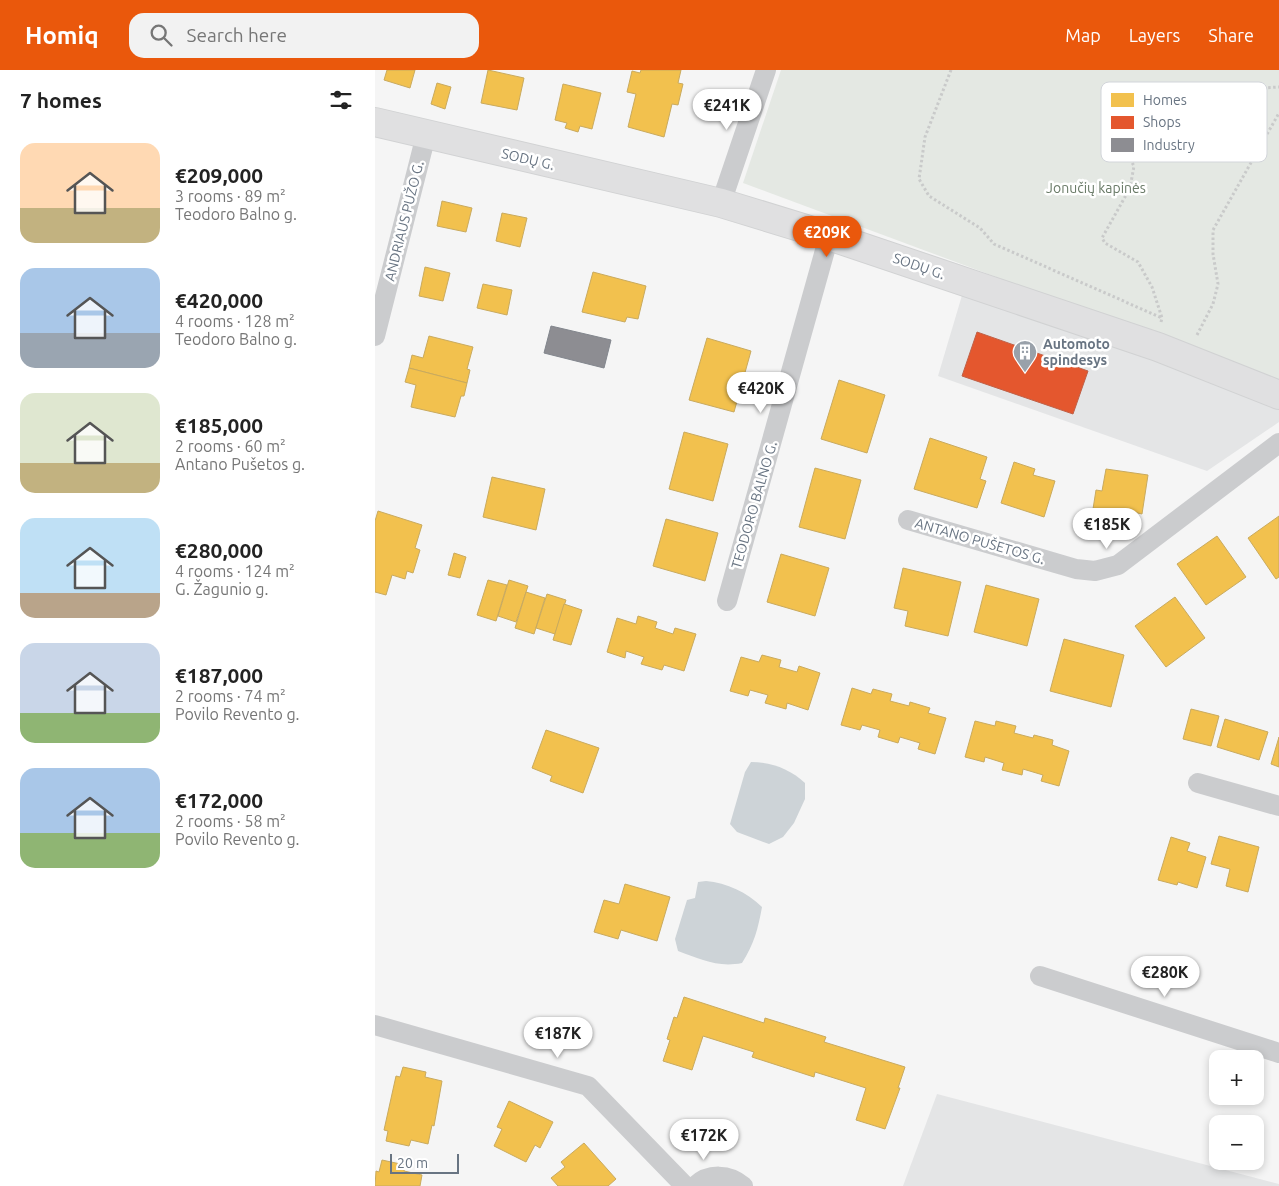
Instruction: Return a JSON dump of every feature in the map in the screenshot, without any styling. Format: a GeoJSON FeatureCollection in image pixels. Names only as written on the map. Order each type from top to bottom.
{"type":"FeatureCollection","features":[{"type":"Feature","properties":{"kind":"main road","name":"SODŲ G."},"geometry":{"type":"LineString","coordinates":[[375,122],[721,203],[829,236],[1158,347],[1279,395]]}},
{"type":"Feature","properties":{"kind":"street"},"geometry":{"type":"LineString","coordinates":[[721,203],[765,70]]}},
{"type":"Feature","properties":{"kind":"street","name":"ANDRIAUS PUŽO G."},"geometry":{"type":"LineString","coordinates":[[375,336],[426,135]]}},
{"type":"Feature","properties":{"kind":"street","name":"TEODORO BALNO G."},"geometry":{"type":"LineString","coordinates":[[727,601],[829,236]]}},
{"type":"Feature","properties":{"kind":"street","name":"ANTANO PUŠETOS G."},"geometry":{"type":"LineString","coordinates":[[908,520],[1076,569],[1095,571],[1118,565],[1279,443]]}},
{"type":"Feature","properties":{"kind":"street"},"geometry":{"type":"LineString","coordinates":[[1198,783],[1279,806]]}},
{"type":"Feature","properties":{"kind":"street"},"geometry":{"type":"LineString","coordinates":[[1040,976],[1279,1053]]}},
{"type":"Feature","properties":{"kind":"street"},"geometry":{"type":"LineString","coordinates":[[375,1025],[588,1086],[685,1186]]}},
{"type":"Feature","properties":{"kind":"street"},"geometry":{"type":"LineString","coordinates":[[695,1186],[707,1178],[717,1176],[727,1177],[743,1186]]}},
{"type":"Feature","properties":{"kind":"path"},"geometry":{"type":"LineString","coordinates":[[951,70],[925,137],[919,179],[929,196],[980,228],[993,244],[1162,318]]}},
{"type":"Feature","properties":{"kind":"path"},"geometry":{"type":"LineString","coordinates":[[1267,134],[1279,113]]}},
{"type":"Feature","properties":{"kind":"path"},"geometry":{"type":"LineString","coordinates":[[1132,162],[1134,166],[1130,188],[1102,238],[1105,243],[1138,262],[1152,288],[1162,318],[1158,347]]}},
{"type":"Feature","properties":{"kind":"path"},"geometry":{"type":"LineString","coordinates":[[1185,358],[1213,304],[1218,284],[1213,254],[1213,230],[1251,162]]}},
{"type":"Feature","properties":{"kind":"shaded area"},"geometry":{"type":"Polygon","coordinates":[[[963,292],[1138,352],[1279,406],[1279,422],[1207,471],[938,376],[963,292]]]}},
{"type":"Feature","properties":{"kind":"shaded area"},"geometry":{"type":"Polygon","coordinates":[[[751,762],[766,763],[780,767],[805,783],[805,799],[794,823],[783,837],[769,844],[737,832],[730,824],[745,772],[751,762]]]}},
{"type":"Feature","properties":{"kind":"shaded area"},"geometry":{"type":"Polygon","coordinates":[[[706,881],[736,889],[762,907],[755,936],[742,963],[717,964],[678,951],[675,939],[687,900],[695,898],[698,882],[706,881]]]}},
{"type":"Feature","properties":{"kind":"shaded area"},"geometry":{"type":"Polygon","coordinates":[[[937,1094],[1209,1166],[1209,1170],[1226,1170],[1279,1184],[1279,1186],[903,1186],[937,1094]]]}},
{"type":"Feature","properties":{"kind":"green space","name":"Jonučių kapinės"},"geometry":{"type":"Polygon","coordinates":[[[781,70],[1279,70],[1279,382],[743,183],[781,70]]]}},
{"type":"Feature","properties":{"kind":"building: Homes"},"geometry":{"type":"Polygon","coordinates":[[[387,70],[415,70],[410,88],[384,80],[387,70]]]}},
{"type":"Feature","properties":{"kind":"building: Homes"},"geometry":{"type":"Polygon","coordinates":[[[488,70],[524,78],[517,110],[481,103],[488,70]]]}},
{"type":"Feature","properties":{"kind":"building: Homes"},"geometry":{"type":"Polygon","coordinates":[[[641,70],[681,70],[678,83],[683,84],[678,105],[672,104],[664,137],[628,127],[636,94],[627,92],[632,71],[640,73],[641,70]]]}},
{"type":"Feature","properties":{"kind":"building: Homes"},"geometry":{"type":"Polygon","coordinates":[[[437,83],[451,87],[445,109],[431,104],[437,83]]]}},
{"type":"Feature","properties":{"kind":"building: Homes"},"geometry":{"type":"Polygon","coordinates":[[[563,84],[601,93],[592,129],[580,126],[578,132],[565,128],[567,123],[555,120],[563,84]]]}},
{"type":"Feature","properties":{"kind":"building: Homes"},"geometry":{"type":"Polygon","coordinates":[[[442,201],[472,208],[466,232],[437,226],[442,201]]]}},
{"type":"Feature","properties":{"kind":"building: Homes"},"geometry":{"type":"Polygon","coordinates":[[[502,213],[527,218],[520,247],[496,241],[502,213]]]}},
{"type":"Feature","properties":{"kind":"building: Homes"},"geometry":{"type":"Polygon","coordinates":[[[425,267],[450,273],[443,301],[419,296],[425,267]]]}},
{"type":"Feature","properties":{"kind":"building: Homes"},"geometry":{"type":"Polygon","coordinates":[[[593,272],[646,286],[638,319],[627,317],[625,322],[582,312],[593,272]]]}},
{"type":"Feature","properties":{"kind":"building: Homes"},"geometry":{"type":"Polygon","coordinates":[[[483,284],[512,290],[507,315],[477,308],[483,284]]]}},
{"type":"Feature","properties":{"kind":"building: Homes"},"geometry":{"type":"Polygon","coordinates":[[[429,336],[473,347],[467,369],[470,370],[467,383],[409,368],[412,355],[423,358],[429,336]]]}},
{"type":"Feature","properties":{"kind":"building: Homes"},"geometry":{"type":"Polygon","coordinates":[[[707,338],[751,351],[734,412],[689,400],[707,338]]]}},
{"type":"Feature","properties":{"kind":"building: Homes"},"geometry":{"type":"Polygon","coordinates":[[[409,368],[467,383],[455,417],[411,407],[416,385],[405,382],[409,368]]]}},
{"type":"Feature","properties":{"kind":"building: Homes"},"geometry":{"type":"Polygon","coordinates":[[[839,380],[885,395],[867,453],[821,439],[839,380]]]}},
{"type":"Feature","properties":{"kind":"building: Homes"},"geometry":{"type":"Polygon","coordinates":[[[684,432],[728,444],[713,501],[669,489],[684,432]]]}},
{"type":"Feature","properties":{"kind":"building: Homes"},"geometry":{"type":"Polygon","coordinates":[[[930,438],[987,457],[980,479],[986,481],[977,508],[914,489],[930,438]]]}},
{"type":"Feature","properties":{"kind":"building: Homes"},"geometry":{"type":"Polygon","coordinates":[[[1014,462],[1035,469],[1033,475],[1055,481],[1044,517],[1001,503],[1014,462]]]}},
{"type":"Feature","properties":{"kind":"building: Homes"},"geometry":{"type":"Polygon","coordinates":[[[815,468],[861,480],[845,539],[799,527],[815,468]]]}},
{"type":"Feature","properties":{"kind":"building: Homes"},"geometry":{"type":"Polygon","coordinates":[[[1106,469],[1148,475],[1142,514],[1129,511],[1125,533],[1090,528],[1096,490],[1102,491],[1106,469]]]}},
{"type":"Feature","properties":{"kind":"building: Homes"},"geometry":{"type":"Polygon","coordinates":[[[492,477],[545,489],[536,530],[483,517],[492,477]]]}},
{"type":"Feature","properties":{"kind":"building: Homes"},"geometry":{"type":"Polygon","coordinates":[[[378,511],[422,525],[415,548],[420,550],[413,573],[407,571],[405,579],[392,575],[386,595],[375,592],[375,521],[378,511]]]}},
{"type":"Feature","properties":{"kind":"building: Homes"},"geometry":{"type":"Polygon","coordinates":[[[1279,516],[1279,577],[1276,579],[1248,538],[1279,516]]]}},
{"type":"Feature","properties":{"kind":"building: Homes"},"geometry":{"type":"Polygon","coordinates":[[[666,519],[718,533],[705,581],[653,566],[666,519]]]}},
{"type":"Feature","properties":{"kind":"building: Homes"},"geometry":{"type":"Polygon","coordinates":[[[1217,536],[1246,577],[1206,605],[1177,564],[1217,536]]]}},
{"type":"Feature","properties":{"kind":"building: Homes"},"geometry":{"type":"Polygon","coordinates":[[[454,553],[466,557],[460,578],[448,575],[454,553]]]}},
{"type":"Feature","properties":{"kind":"building: Homes"},"geometry":{"type":"Polygon","coordinates":[[[781,554],[829,568],[815,616],[767,602],[781,554]]]}},
{"type":"Feature","properties":{"kind":"building: Homes"},"geometry":{"type":"Polygon","coordinates":[[[903,568],[961,582],[948,636],[905,626],[908,611],[894,608],[903,568]]]}},
{"type":"Feature","properties":{"kind":"building: Homes"},"geometry":{"type":"Polygon","coordinates":[[[488,580],[507,585],[496,621],[477,615],[488,580]]]}},
{"type":"Feature","properties":{"kind":"building: Homes"},"geometry":{"type":"Polygon","coordinates":[[[509,580],[528,586],[516,622],[498,616],[509,580]]]}},
{"type":"Feature","properties":{"kind":"building: Homes"},"geometry":{"type":"Polygon","coordinates":[[[986,585],[1039,599],[1027,646],[974,632],[986,585]]]}},
{"type":"Feature","properties":{"kind":"building: Homes"},"geometry":{"type":"Polygon","coordinates":[[[526,592],[545,598],[534,634],[515,628],[526,592]]]}},
{"type":"Feature","properties":{"kind":"building: Homes"},"geometry":{"type":"Polygon","coordinates":[[[547,594],[566,600],[555,634],[536,628],[547,594]]]}},
{"type":"Feature","properties":{"kind":"building: Homes"},"geometry":{"type":"Polygon","coordinates":[[[1175,597],[1205,638],[1166,667],[1135,626],[1175,597]]]}},
{"type":"Feature","properties":{"kind":"building: Homes"},"geometry":{"type":"Polygon","coordinates":[[[564,604],[582,610],[571,645],[553,640],[564,604]]]}},
{"type":"Feature","properties":{"kind":"building: Homes"},"geometry":{"type":"Polygon","coordinates":[[[638,616],[657,622],[655,628],[673,634],[675,628],[696,634],[684,671],[664,665],[662,670],[641,664],[644,657],[626,651],[625,658],[607,652],[617,618],[636,624],[638,616]]]}},
{"type":"Feature","properties":{"kind":"building: Homes"},"geometry":{"type":"Polygon","coordinates":[[[1064,639],[1124,655],[1111,707],[1050,691],[1064,639]]]}},
{"type":"Feature","properties":{"kind":"building: Homes"},"geometry":{"type":"Polygon","coordinates":[[[762,655],[781,660],[779,667],[797,672],[799,666],[820,673],[808,710],[787,703],[786,709],[765,703],[768,695],[750,690],[748,696],[730,691],[741,657],[759,662],[762,655]]]}},
{"type":"Feature","properties":{"kind":"building: Homes"},"geometry":{"type":"Polygon","coordinates":[[[852,688],[871,694],[873,689],[892,694],[890,701],[909,706],[910,702],[930,708],[928,713],[946,718],[935,754],[918,749],[920,743],[900,737],[898,743],[878,737],[880,730],[862,725],[860,730],[841,725],[852,688]]]}},
{"type":"Feature","properties":{"kind":"building: Homes"},"geometry":{"type":"Polygon","coordinates":[[[1191,709],[1219,716],[1211,746],[1183,739],[1191,709]]]}},
{"type":"Feature","properties":{"kind":"building: Homes"},"geometry":{"type":"Polygon","coordinates":[[[1225,719],[1268,732],[1259,760],[1217,747],[1225,719]]]}},
{"type":"Feature","properties":{"kind":"building: Homes"},"geometry":{"type":"Polygon","coordinates":[[[975,721],[995,726],[996,721],[1016,726],[1014,733],[1033,738],[1034,735],[1053,740],[1052,745],[1069,751],[1059,786],[1041,781],[1043,775],[1023,769],[1022,775],[1002,770],[1004,763],[985,757],[984,762],[965,757],[975,721]]]}},
{"type":"Feature","properties":{"kind":"building: Homes"},"geometry":{"type":"Polygon","coordinates":[[[546,730],[599,748],[583,793],[550,781],[552,776],[532,768],[546,730]]]}},
{"type":"Feature","properties":{"kind":"building: Homes"},"geometry":{"type":"Polygon","coordinates":[[[1279,737],[1279,767],[1271,764],[1279,737]]]}},
{"type":"Feature","properties":{"kind":"building: Homes"},"geometry":{"type":"Polygon","coordinates":[[[1219,836],[1259,847],[1248,892],[1226,886],[1230,869],[1211,864],[1219,836]]]}},
{"type":"Feature","properties":{"kind":"building: Homes"},"geometry":{"type":"Polygon","coordinates":[[[1171,837],[1190,843],[1187,851],[1206,857],[1197,888],[1178,882],[1177,885],[1158,880],[1171,837]]]}},
{"type":"Feature","properties":{"kind":"building: Homes"},"geometry":{"type":"Polygon","coordinates":[[[625,884],[670,897],[657,941],[621,930],[618,939],[594,932],[604,900],[619,904],[625,884]]]}},
{"type":"Feature","properties":{"kind":"building: Homes"},"geometry":{"type":"Polygon","coordinates":[[[684,997],[764,1023],[765,1018],[826,1037],[824,1042],[905,1067],[898,1088],[900,1088],[885,1129],[856,1120],[866,1088],[815,1072],[814,1077],[752,1057],[754,1052],[703,1036],[692,1070],[663,1061],[670,1040],[667,1039],[674,1017],[677,1018],[684,997]]]}},
{"type":"Feature","properties":{"kind":"building: Homes"},"geometry":{"type":"Polygon","coordinates":[[[403,1067],[426,1072],[425,1077],[442,1081],[434,1126],[432,1125],[428,1144],[411,1140],[409,1146],[386,1141],[388,1131],[384,1130],[396,1076],[400,1077],[403,1067]]]}},
{"type":"Feature","properties":{"kind":"building: Homes"},"geometry":{"type":"Polygon","coordinates":[[[509,1101],[553,1122],[540,1148],[535,1145],[526,1162],[494,1146],[502,1129],[497,1127],[509,1101]]]}},
{"type":"Feature","properties":{"kind":"building: Homes"},"geometry":{"type":"Polygon","coordinates":[[[584,1143],[616,1179],[608,1186],[558,1186],[551,1178],[565,1167],[561,1162],[584,1143]]]}},
{"type":"Feature","properties":{"kind":"building: Homes"},"geometry":{"type":"Polygon","coordinates":[[[382,1160],[405,1165],[404,1171],[422,1175],[420,1186],[375,1186],[376,1171],[379,1172],[382,1160]]]}},
{"type":"Feature","properties":{"kind":"building: Shops","name":"Automoto spindesys"},"geometry":{"type":"Polygon","coordinates":[[[977,332],[1088,371],[1073,414],[962,376],[977,332]]]}},
{"type":"Feature","properties":{"kind":"building: Industry"},"geometry":{"type":"Polygon","coordinates":[[[551,326],[611,340],[604,368],[544,353],[551,326]]]}},
{"type":"Feature","properties":{"kind":"place","name":"Automoto spindesys"},"geometry":{"type":"Point","coordinates":[1025,373]}}]}
